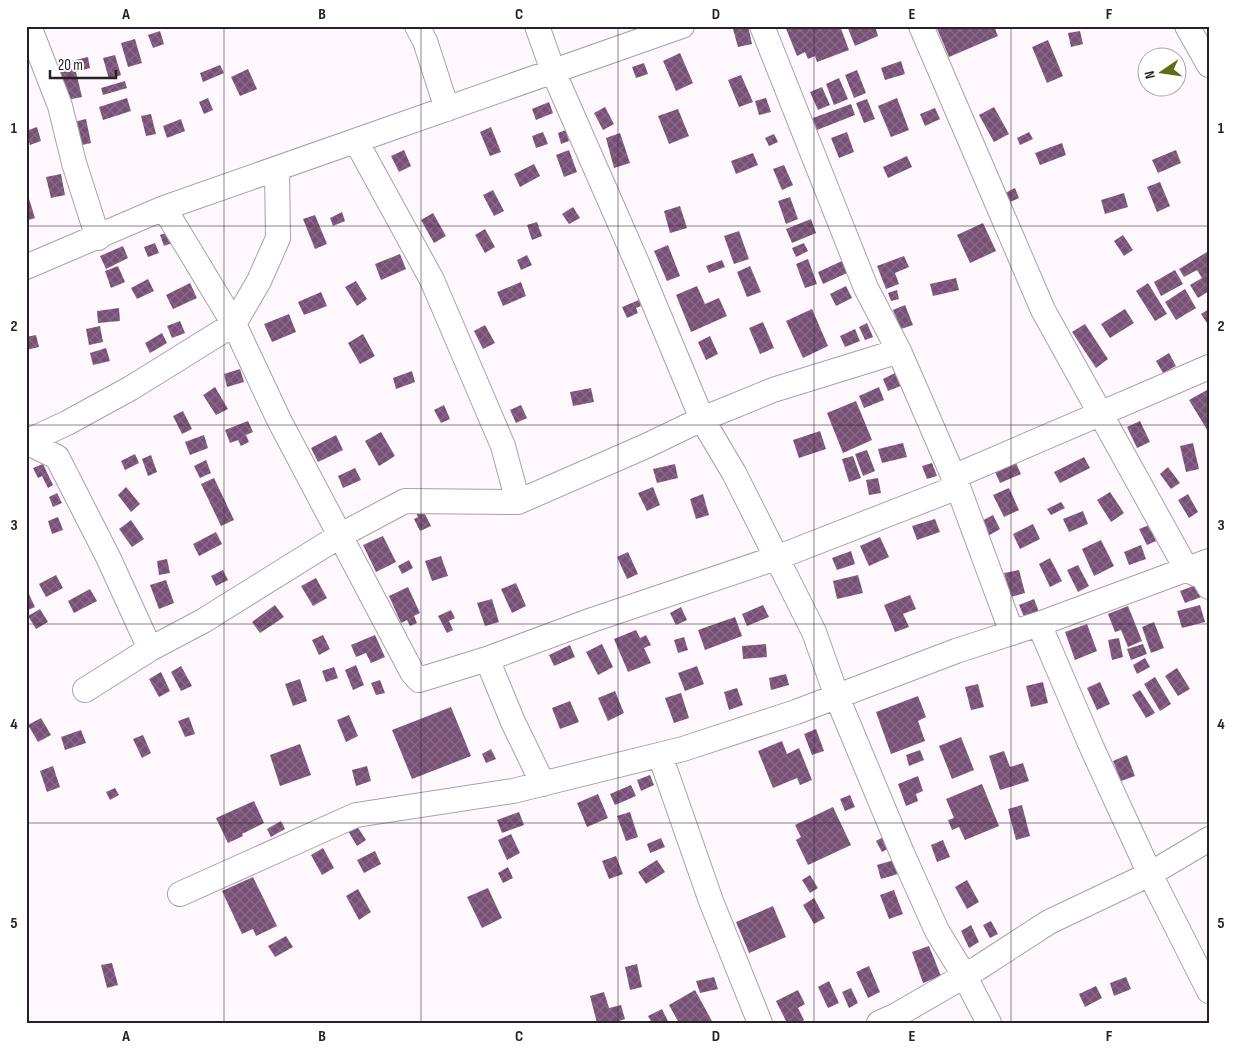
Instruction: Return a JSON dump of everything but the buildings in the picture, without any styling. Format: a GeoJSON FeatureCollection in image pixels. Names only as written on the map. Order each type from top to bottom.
{"type":"FeatureCollection","features":[{"type":"Feature","properties":{"kind":"street"},"geometry":{"type":"LineString","coordinates":[[29,26],[60,106],[74,162],[98,238]]}},
{"type":"Feature","properties":{"kind":"street"},"geometry":{"type":"LineString","coordinates":[[417,26],[425,41],[447,109]]}},
{"type":"Feature","properties":{"kind":"street"},"geometry":{"type":"LineString","coordinates":[[538,26],[553,71],[638,265],[702,419],[734,473],[814,632],[837,696],[910,870],[938,930],[989,1023]]}},
{"type":"Feature","properties":{"kind":"street"},"geometry":{"type":"LineString","coordinates":[[26,268],[164,208],[682,26]]}},
{"type":"Feature","properties":{"kind":"street"},"geometry":{"type":"LineString","coordinates":[[762,26],[866,288],[899,351],[955,482],[1012,633]]}},
{"type":"Feature","properties":{"kind":"street"},"geometry":{"type":"LineString","coordinates":[[921,26],[1043,310],[1187,570],[1203,577],[1209,586]]}},
{"type":"Feature","properties":{"kind":"street"},"geometry":{"type":"LineString","coordinates":[[1187,26],[1209,65]]}},
{"type":"Feature","properties":{"kind":"street"},"geometry":{"type":"LineString","coordinates":[[356,141],[432,280],[503,446],[518,502]]}},
{"type":"Feature","properties":{"kind":"street"},"geometry":{"type":"LineString","coordinates":[[150,649],[108,558],[57,457],[26,442],[67,423],[131,388],[234,324],[258,281],[278,238],[277,169]]}},
{"type":"Feature","properties":{"kind":"street"},"geometry":{"type":"LineString","coordinates":[[164,208],[234,324],[279,420],[412,672],[419,680],[487,659],[592,620],[776,558],[955,482],[1100,413],[1209,367]]}},
{"type":"Feature","properties":{"kind":"street"},"geometry":{"type":"LineString","coordinates":[[85,690],[150,649],[203,621],[341,535],[405,501],[518,502],[646,446],[702,419],[773,390],[899,351]]}},
{"type":"Feature","properties":{"kind":"street"},"geometry":{"type":"LineString","coordinates":[[180,894],[356,815],[513,792],[683,749],[777,718],[956,651],[1039,624],[1209,561]]}},
{"type":"Feature","properties":{"kind":"street"},"geometry":{"type":"LineString","coordinates":[[1039,624],[1092,748],[1150,874],[1209,991]]}},
{"type":"Feature","properties":{"kind":"street"},"geometry":{"type":"LineString","coordinates":[[487,659],[513,722],[543,784]]}},
{"type":"Feature","properties":{"kind":"street"},"geometry":{"type":"LineString","coordinates":[[660,755],[712,901],[760,1023]]}},
{"type":"Feature","properties":{"kind":"street"},"geometry":{"type":"LineString","coordinates":[[890,1021],[1049,922],[1150,874],[1209,839]]}}]}
